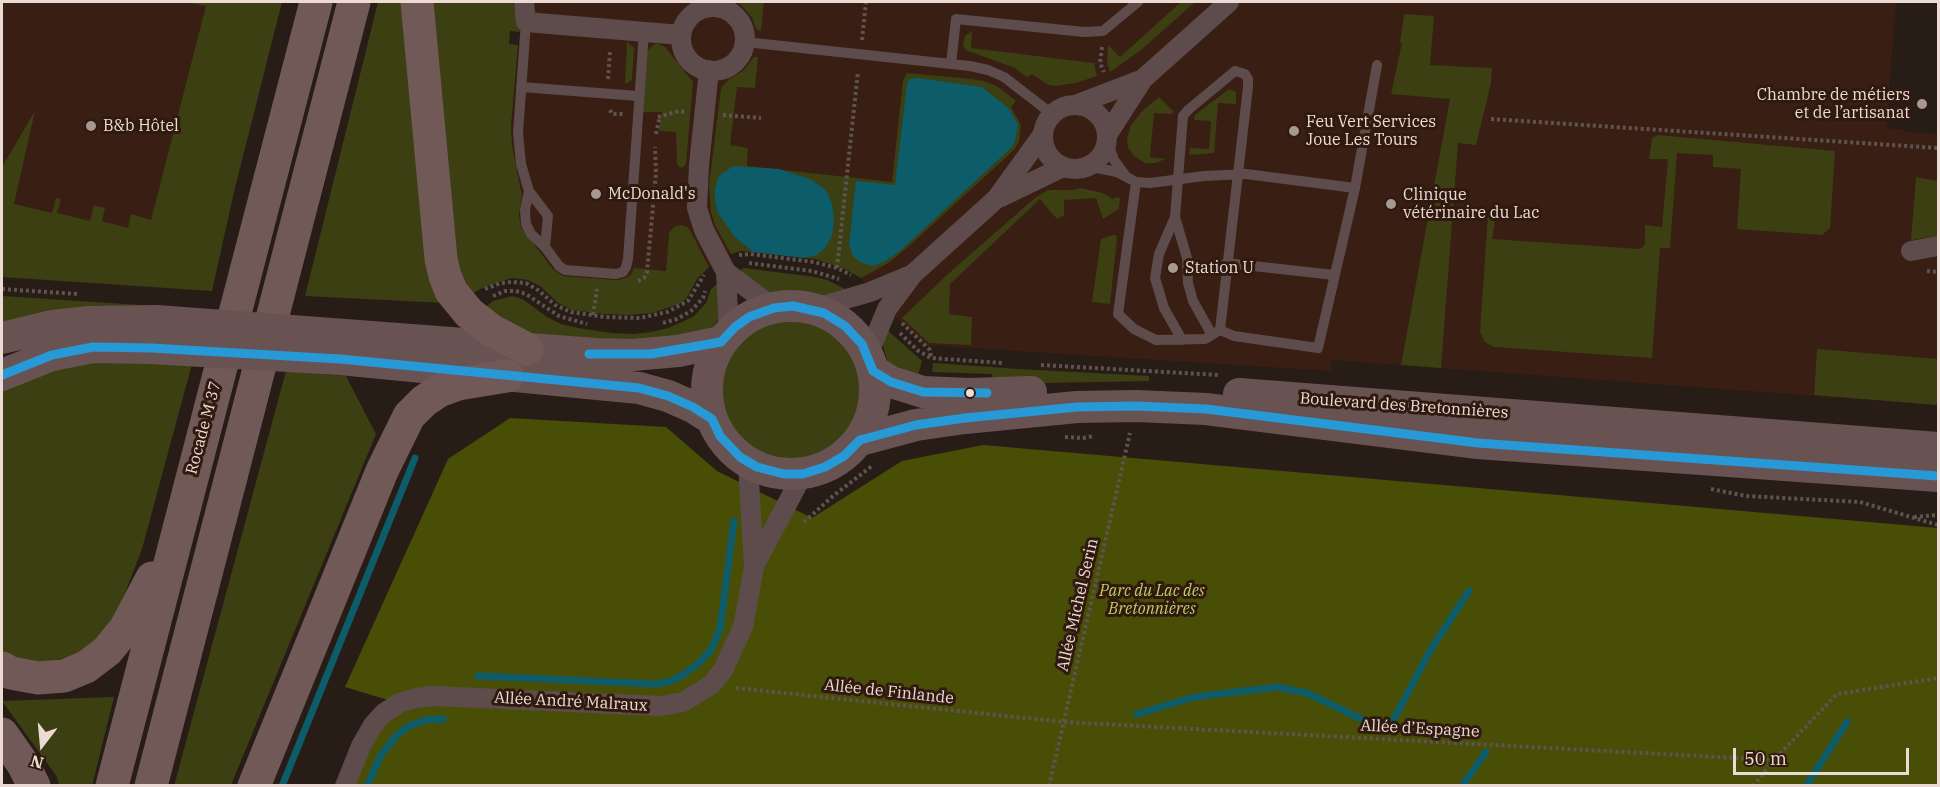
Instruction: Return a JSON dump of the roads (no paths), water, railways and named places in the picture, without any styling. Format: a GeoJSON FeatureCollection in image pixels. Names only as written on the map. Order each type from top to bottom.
{"type":"FeatureCollection","features":[{"type":"Feature","properties":{"kind":"highway","name":"Rocade M 37"},"geometry":{"type":"LineString","coordinates":[[112,786],[316,2]]}},
{"type":"Feature","properties":{"kind":"highway"},"geometry":{"type":"LineString","coordinates":[[151,786],[354,2]]}},
{"type":"Feature","properties":{"kind":"highway"},"geometry":{"type":"LineString","coordinates":[[417,2],[441,259],[445,276],[452,291],[469,313],[491,330],[527,349]]}},
{"type":"Feature","properties":{"kind":"highway"},"geometry":{"type":"LineString","coordinates":[[254,786],[382,471],[410,416],[424,401],[439,391],[458,384],[507,376]]}},
{"type":"Feature","properties":{"kind":"highway"},"geometry":{"type":"LineString","coordinates":[[2,668],[11,673],[38,678],[64,676],[86,667],[107,651],[125,629],[179,522]]}},
{"type":"Feature","properties":{"kind":"highway"},"geometry":{"type":"LineString","coordinates":[[2,734],[23,764],[34,786]]}},
{"type":"Feature","properties":{"kind":"main road"},"geometry":{"type":"LineString","coordinates":[[793,306],[813,309],[845,326],[858,339],[870,363],[875,395],[874,407],[866,429],[868,451],[803,474],[775,473],[748,463],[726,444],[711,419],[707,380],[715,354],[725,338],[749,317],[774,308],[793,306]]}},
{"type":"Feature","properties":{"kind":"main road"},"geometry":{"type":"LineString","coordinates":[[2,338],[61,325],[90,322],[153,334],[343,347],[527,349],[633,355],[678,351],[725,338]]}},
{"type":"Feature","properties":{"kind":"main road"},"geometry":{"type":"LineString","coordinates":[[2,375],[52,356],[153,334]]}},
{"type":"Feature","properties":{"kind":"main road"},"geometry":{"type":"LineString","coordinates":[[343,347],[507,376],[639,388],[668,396],[693,407],[711,419]]}},
{"type":"Feature","properties":{"kind":"main road","name":"Boulevard des Bretonnières"},"geometry":{"type":"LineString","coordinates":[[870,363],[891,382],[923,392],[970,394],[1166,388],[1938,448]]}},
{"type":"Feature","properties":{"kind":"main road","name":"Boulevard des Bretonnières"},"geometry":{"type":"LineString","coordinates":[[868,451],[916,425],[1077,406],[1136,406],[1206,409],[1479,443],[1938,476]]}},
{"type":"Feature","properties":{"kind":"street"},"geometry":{"type":"LineString","coordinates":[[524,2],[526,22],[681,35]]}},
{"type":"Feature","properties":{"kind":"street"},"geometry":{"type":"LineString","coordinates":[[996,199],[1063,167],[1087,166],[1102,154],[1107,138],[1143,79],[1229,2]]}},
{"type":"Feature","properties":{"kind":"street"},"geometry":{"type":"LineString","coordinates":[[717,4],[735,15],[744,32],[745,42],[737,60],[719,70],[709,70],[700,68],[685,54],[681,35],[689,17],[697,11],[717,4]]}},
{"type":"Feature","properties":{"kind":"street"},"geometry":{"type":"LineString","coordinates":[[709,70],[697,208],[704,230],[726,272],[774,308]]}},
{"type":"Feature","properties":{"kind":"street"},"geometry":{"type":"LineString","coordinates":[[870,363],[883,317],[913,274],[996,199],[1043,134],[1052,114],[1059,109],[1076,105],[1143,79]]}},
{"type":"Feature","properties":{"kind":"street"},"geometry":{"type":"LineString","coordinates":[[1076,105],[1093,111],[1100,117],[1107,138]]}},
{"type":"Feature","properties":{"kind":"street"},"geometry":{"type":"LineString","coordinates":[[1043,134],[1048,154],[1063,167]]}},
{"type":"Feature","properties":{"kind":"street"},"geometry":{"type":"LineString","coordinates":[[1911,251],[1938,246]]}},
{"type":"Feature","properties":{"kind":"street"},"geometry":{"type":"LineString","coordinates":[[725,338],[726,272]]}},
{"type":"Feature","properties":{"kind":"street"},"geometry":{"type":"LineString","coordinates":[[813,309],[860,295],[913,274]]}},
{"type":"Feature","properties":{"kind":"street","name":"Allée André Malraux"},"geometry":{"type":"LineString","coordinates":[[345,786],[372,725],[399,703],[416,698],[433,696],[661,706],[683,702],[711,685],[723,670],[743,627],[754,567],[748,463]]}},
{"type":"Feature","properties":{"kind":"street","name":"Allée André Malraux"},"geometry":{"type":"LineString","coordinates":[[754,567],[803,474]]}},
{"type":"Feature","properties":{"kind":"lane"},"geometry":{"type":"LineString","coordinates":[[951,64],[956,19],[1084,32],[1103,31],[1138,2]]}},
{"type":"Feature","properties":{"kind":"lane"},"geometry":{"type":"LineString","coordinates":[[526,22],[518,133],[521,164],[529,191],[548,216],[545,247]]}},
{"type":"Feature","properties":{"kind":"lane"},"geometry":{"type":"LineString","coordinates":[[529,191],[525,210],[526,224],[531,234],[545,247],[559,266],[565,270],[616,274],[622,272],[628,259],[644,32]]}},
{"type":"Feature","properties":{"kind":"lane"},"geometry":{"type":"LineString","coordinates":[[745,42],[988,70],[1004,77],[1052,114]]}},
{"type":"Feature","properties":{"kind":"lane"},"geometry":{"type":"LineString","coordinates":[[1136,182],[1118,314],[1134,329],[1156,340],[1205,339],[1216,333],[1318,348],[1354,188],[1377,65]]}},
{"type":"Feature","properties":{"kind":"lane"},"geometry":{"type":"LineString","coordinates":[[1239,70],[1248,79],[1216,333],[1192,302],[1188,283],[1187,258],[1175,217],[1177,180],[1184,116],[1188,110],[1239,70]]}},
{"type":"Feature","properties":{"kind":"lane"},"geometry":{"type":"LineString","coordinates":[[521,87],[638,96]]}},
{"type":"Feature","properties":{"kind":"lane"},"geometry":{"type":"LineString","coordinates":[[1107,138],[1114,160],[1125,176]]}},
{"type":"Feature","properties":{"kind":"lane"},"geometry":{"type":"LineString","coordinates":[[1087,166],[1118,172],[1136,182],[1150,183],[1237,174],[1354,188]]}},
{"type":"Feature","properties":{"kind":"lane"},"geometry":{"type":"LineString","coordinates":[[1175,217],[1159,254],[1155,278],[1164,308],[1182,340]]}},
{"type":"Feature","properties":{"kind":"lane"},"geometry":{"type":"LineString","coordinates":[[1226,263],[1334,275]]}},
{"type":"Feature","properties":{"kind":"water"},"geometry":{"type":"Polygon","coordinates":[[[910,79],[982,87],[1008,108],[1015,119],[1018,125],[1015,141],[1011,148],[900,251],[884,262],[873,266],[862,263],[853,256],[849,245],[856,181],[895,185],[907,84],[910,79]]]}},
{"type":"Feature","properties":{"kind":"water"},"geometry":{"type":"Polygon","coordinates":[[[733,166],[779,169],[810,179],[825,189],[832,203],[834,218],[832,236],[825,248],[817,255],[804,258],[753,252],[735,237],[718,213],[715,201],[715,188],[719,176],[733,166]]]}},
{"type":"Feature","properties":{"kind":"waterway"},"geometry":{"type":"LineString","coordinates":[[282,786],[415,458]]}},
{"type":"Feature","properties":{"kind":"waterway"},"geometry":{"type":"LineString","coordinates":[[478,676],[656,684],[681,676],[698,664],[711,650],[720,629],[734,521]]}},
{"type":"Feature","properties":{"kind":"waterway"},"geometry":{"type":"LineString","coordinates":[[1137,714],[1194,697],[1277,687],[1307,693],[1372,724],[1389,728],[1431,649],[1469,591]]}},
{"type":"Feature","properties":{"kind":"waterway"},"geometry":{"type":"LineString","coordinates":[[367,786],[381,755],[397,735],[409,726],[425,720],[443,719]]}},
{"type":"Feature","properties":{"kind":"waterway"},"geometry":{"type":"LineString","coordinates":[[1806,786],[1847,722]]}},
{"type":"Feature","properties":{"kind":"waterway"},"geometry":{"type":"LineString","coordinates":[[1462,786],[1486,752]]}},
{"type":"Feature","properties":{"kind":"place","name":"Chambre de métiers et de l’artisanat"},"geometry":{"type":"Point","coordinates":[1922,104]}},
{"type":"Feature","properties":{"kind":"place","name":"B&b Hôtel"},"geometry":{"type":"Point","coordinates":[91,126]}},
{"type":"Feature","properties":{"kind":"place","name":"Feu Vert Services Joue Les Tours"},"geometry":{"type":"Point","coordinates":[1294,131]}},
{"type":"Feature","properties":{"kind":"place","name":"McDonald's"},"geometry":{"type":"Point","coordinates":[596,194]}},
{"type":"Feature","properties":{"kind":"place","name":"Clinique vétérinaire du Lac"},"geometry":{"type":"Point","coordinates":[1391,204]}},
{"type":"Feature","properties":{"kind":"place","name":"Station U"},"geometry":{"type":"Point","coordinates":[1173,268]}},
{"type":"Feature","properties":{"kind":"park label","name":"Parc du Lac des Bretonnières"},"geometry":{"type":"Point","coordinates":[1152,600]}}]}
